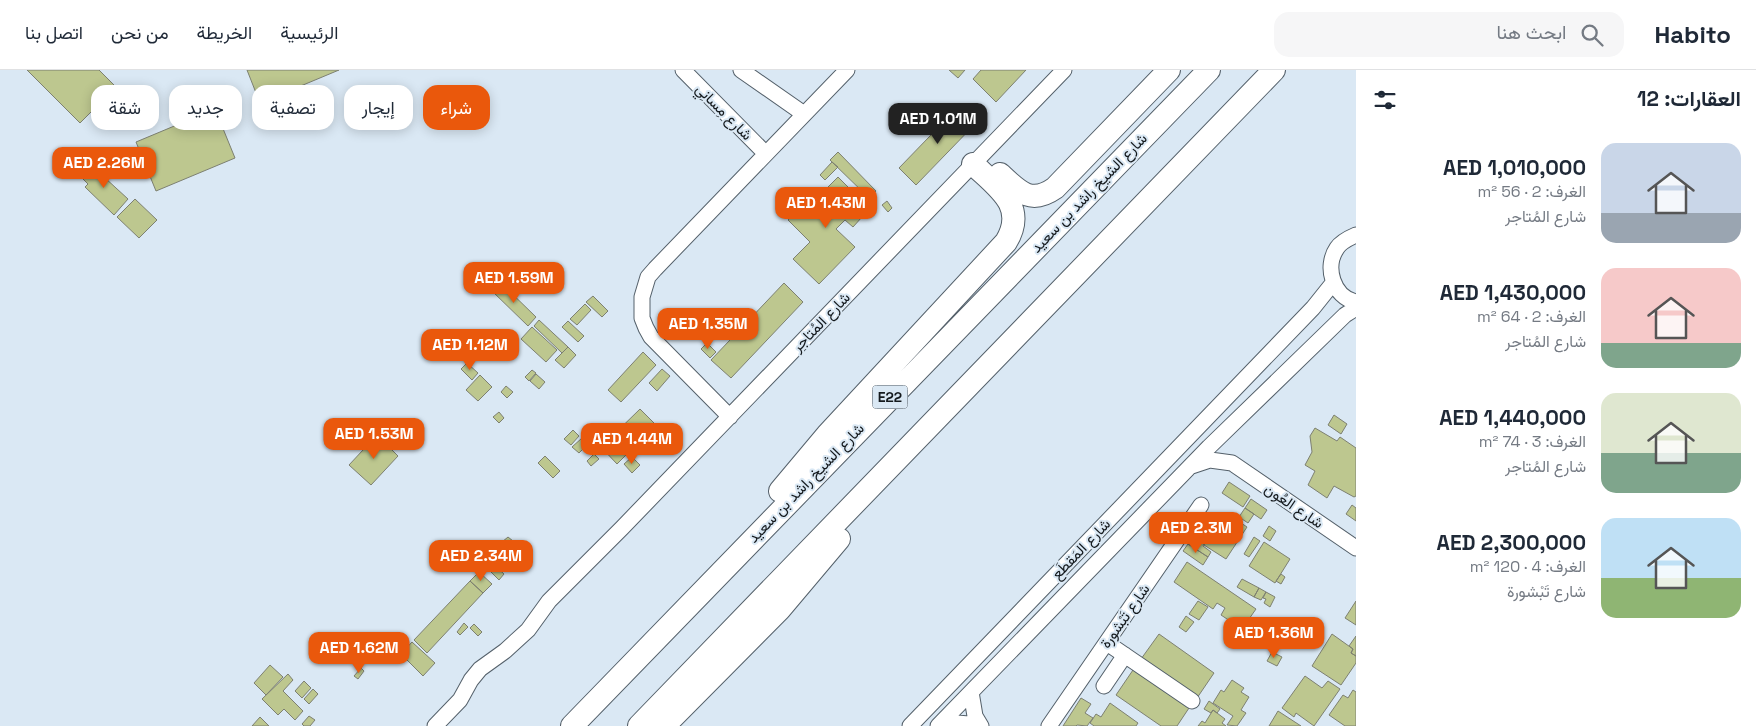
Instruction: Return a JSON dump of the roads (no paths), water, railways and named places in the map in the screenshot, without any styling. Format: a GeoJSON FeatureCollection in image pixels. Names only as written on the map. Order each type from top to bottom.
{"type":"FeatureCollection","features":[{"type":"Feature","properties":{"kind":"highway"},"geometry":{"type":"LineString","coordinates":[[978,160],[1026,195],[1037,196],[1046,194],[1056,188],[1169,70]]}},
{"type":"Feature","properties":{"kind":"highway","name":"شارع الشيخ راشد بن سعيد"},"geometry":{"type":"LineString","coordinates":[[572,726],[1209,70]]}},
{"type":"Feature","properties":{"kind":"highway"},"geometry":{"type":"LineString","coordinates":[[639,726],[1274,70]]}},
{"type":"Feature","properties":{"kind":"highway"},"geometry":{"type":"LineString","coordinates":[[674,620],[827,435],[1006,242],[1012,233],[1015,223],[1011,204],[978,160]]}},
{"type":"Feature","properties":{"kind":"highway"},"geometry":{"type":"LineString","coordinates":[[664,726],[780,609],[849,526],[887,470]]}},
{"type":"Feature","properties":{"kind":"highway"},"geometry":{"type":"LineString","coordinates":[[562,726],[649,646]]}},
{"type":"Feature","properties":{"kind":"street","name":"شارع مِسانِي"},"geometry":{"type":"LineString","coordinates":[[682,70],[766,154]]}},
{"type":"Feature","properties":{"kind":"street"},"geometry":{"type":"LineString","coordinates":[[741,70],[804,114]]}},
{"type":"Feature","properties":{"kind":"street"},"geometry":{"type":"LineString","coordinates":[[730,417],[651,337],[642,318],[644,287],[655,268],[846,70]]}},
{"type":"Feature","properties":{"kind":"street","name":"شارع المُتاجر"},"geometry":{"type":"LineString","coordinates":[[435,726],[460,700],[470,680],[480,669],[528,630],[549,601],[730,417],[1064,70]]}},
{"type":"Feature","properties":{"kind":"street"},"geometry":{"type":"LineString","coordinates":[[1356,235],[1337,247],[1330,271],[1333,283],[1341,294],[1356,302]]}},
{"type":"Feature","properties":{"kind":"street","name":"شارع المَقطَع"},"geometry":{"type":"LineString","coordinates":[[910,726],[1306,315],[1333,283]]}},
{"type":"Feature","properties":{"kind":"street","name":"شارع المَقطَع"},"geometry":{"type":"LineString","coordinates":[[940,724],[1224,432],[1345,315],[1356,308]]}},
{"type":"Feature","properties":{"kind":"street"},"geometry":{"type":"LineString","coordinates":[[1224,432],[1224,446],[1232,463]]}},
{"type":"Feature","properties":{"kind":"street","name":"شارع العُون"},"geometry":{"type":"LineString","coordinates":[[1190,466],[1210,460],[1232,463],[1356,548]]}},
{"type":"Feature","properties":{"kind":"street","name":"شارع تَبْشورة"},"geometry":{"type":"LineString","coordinates":[[1049,726],[1201,505]]}},
{"type":"Feature","properties":{"kind":"street"},"geometry":{"type":"LineString","coordinates":[[991,672],[1014,641],[1088,564],[1085,556],[1073,558]]}},
{"type":"Feature","properties":{"kind":"street"},"geometry":{"type":"LineString","coordinates":[[1107,643],[1192,701]]}},
{"type":"Feature","properties":{"kind":"street"},"geometry":{"type":"LineString","coordinates":[[1104,686],[1125,655]]}},
{"type":"Feature","properties":{"kind":"street"},"geometry":{"type":"LineString","coordinates":[[940,724],[957,723],[981,726],[973,707],[972,692]]}}]}
